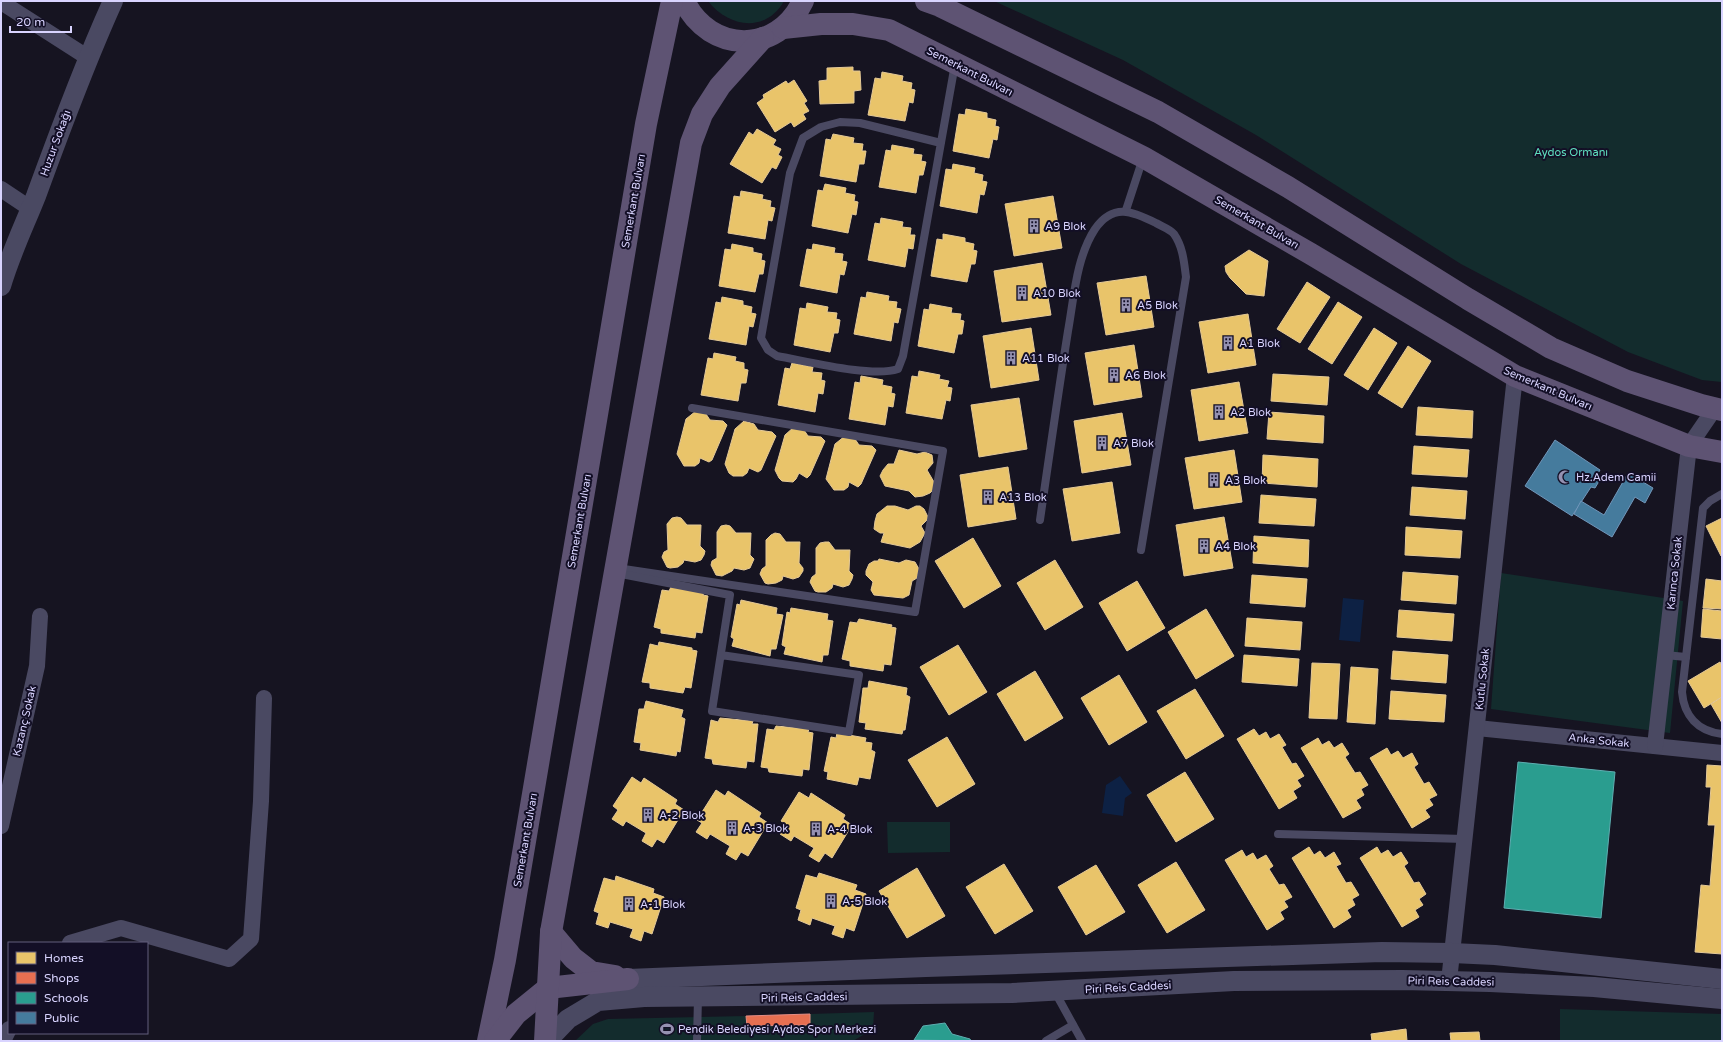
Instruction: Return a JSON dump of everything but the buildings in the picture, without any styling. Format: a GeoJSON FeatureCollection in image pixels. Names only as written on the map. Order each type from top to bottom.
{"type":"FeatureCollection","features":[{"type":"Feature","properties":{"kind":"main road","name":"Semerkant Bulvarı"},"geometry":{"type":"LineString","coordinates":[[488,1041],[505,960],[646,124],[672,1]]}},
{"type":"Feature","properties":{"kind":"main road"},"geometry":{"type":"LineString","coordinates":[[684,1],[690,14],[704,28],[723,38],[743,42],[763,38],[783,28],[797,13],[803,1]]}},
{"type":"Feature","properties":{"kind":"main road"},"geometry":{"type":"LineString","coordinates":[[926,1],[940,6],[1158,112],[1288,187],[1468,299],[1551,348],[1627,381],[1719,409]]}},
{"type":"Feature","properties":{"kind":"main road","name":"Semerkant Bulvarı"},"geometry":{"type":"LineString","coordinates":[[783,28],[821,24],[853,24],[889,30],[1143,157],[1311,254],[1514,376],[1688,446],[1722,452]]}},
{"type":"Feature","properties":{"kind":"main road"},"geometry":{"type":"LineString","coordinates":[[546,1041],[551,932],[691,143],[702,114],[720,86],[763,38]]}},
{"type":"Feature","properties":{"kind":"main road"},"geometry":{"type":"LineString","coordinates":[[551,932],[572,958],[591,972],[628,979]]}},
{"type":"Feature","properties":{"kind":"main road"},"geometry":{"type":"LineString","coordinates":[[495,1041],[516,1014],[548,988],[628,979]]}},
{"type":"Feature","properties":{"kind":"street","name":"Huzur Sokağı"},"geometry":{"type":"LineString","coordinates":[[2,276],[31,209],[87,57],[113,1]]}},
{"type":"Feature","properties":{"kind":"street"},"geometry":{"type":"LineString","coordinates":[[1,2],[87,57]]}},
{"type":"Feature","properties":{"kind":"street"},"geometry":{"type":"LineString","coordinates":[[1,189],[31,209]]}},
{"type":"Feature","properties":{"kind":"street","name":"Kutlu Sokak"},"geometry":{"type":"LineString","coordinates":[[1449,981],[1514,376]]}},
{"type":"Feature","properties":{"kind":"street","name":"Karınca Sokak"},"geometry":{"type":"LineString","coordinates":[[1655,746],[1688,446],[1719,409]]}},
{"type":"Feature","properties":{"kind":"street","name":"Kazanç Sokak"},"geometry":{"type":"LineString","coordinates":[[1,826],[37,666],[40,616]]}},
{"type":"Feature","properties":{"kind":"street"},"geometry":{"type":"LineString","coordinates":[[73,942],[122,928],[229,959],[250,939],[261,801],[264,698]]}},
{"type":"Feature","properties":{"kind":"street","name":"Anka Sokak"},"geometry":{"type":"LineString","coordinates":[[1477,728],[1722,753]]}},
{"type":"Feature","properties":{"kind":"street"},"geometry":{"type":"LineString","coordinates":[[628,979],[1207,957],[1382,952],[1452,953],[1495,956],[1722,979]]}},
{"type":"Feature","properties":{"kind":"street","name":"Piri Reis Caddesi"},"geometry":{"type":"LineString","coordinates":[[546,1041],[568,1019],[598,1001],[644,997],[1012,993],[1234,981],[1449,981],[1611,988],[1722,999]]}},
{"type":"Feature","properties":{"kind":"street"},"geometry":{"type":"LineString","coordinates":[[3,1041],[8,1031]]}},
{"type":"Feature","properties":{"kind":"lane"},"geometry":{"type":"LineString","coordinates":[[941,143],[860,123],[840,122],[821,127],[803,138],[790,173],[761,338],[768,350],[777,356],[848,369],[889,372],[898,369],[903,356],[941,143],[955,63]]}},
{"type":"Feature","properties":{"kind":"lane"},"geometry":{"type":"LineString","coordinates":[[1126,210],[1143,157]]}},
{"type":"Feature","properties":{"kind":"lane"},"geometry":{"type":"LineString","coordinates":[[1040,520],[1060,379],[1077,280],[1084,250],[1096,229],[1110,215],[1126,210],[1148,219],[1173,233],[1183,255],[1186,277],[1141,550]]}},
{"type":"Feature","properties":{"kind":"lane"},"geometry":{"type":"LineString","coordinates":[[616,570],[915,612],[943,451],[692,408]]}},
{"type":"Feature","properties":{"kind":"lane"},"geometry":{"type":"LineString","coordinates":[[1722,494],[1710,501],[1703,508],[1682,692],[1686,710],[1690,717],[1704,729],[1722,734]]}},
{"type":"Feature","properties":{"kind":"lane"},"geometry":{"type":"LineString","coordinates":[[616,570],[730,596],[712,711],[849,732],[859,675],[721,655]]}},
{"type":"Feature","properties":{"kind":"lane"},"geometry":{"type":"LineString","coordinates":[[1665,655],[1686,657]]}},
{"type":"Feature","properties":{"kind":"lane"},"geometry":{"type":"LineString","coordinates":[[1278,834],[1465,839]]}},
{"type":"Feature","properties":{"kind":"lane"},"geometry":{"type":"LineString","coordinates":[[1054,991],[1082,1041]]}},
{"type":"Feature","properties":{"kind":"lane"},"geometry":{"type":"LineString","coordinates":[[697,1041],[698,997]]}},
{"type":"Feature","properties":{"kind":"lane"},"geometry":{"type":"LineString","coordinates":[[1046,1041],[1073,1024]]}},
{"type":"Feature","properties":{"kind":"green space"},"geometry":{"type":"Polygon","coordinates":[[[708,1],[784,1],[776,11],[767,18],[758,22],[747,23],[726,17],[708,1]]]}},
{"type":"Feature","properties":{"kind":"green space","name":"Aydos Ormanı"},"geometry":{"type":"Polygon","coordinates":[[[994,1],[1722,1],[1722,382],[1702,380],[1628,352],[1461,264],[1256,135],[1123,60],[994,1]]]}},
{"type":"Feature","properties":{"kind":"green space"},"geometry":{"type":"Polygon","coordinates":[[[1501,573],[1683,601],[1670,733],[1491,709],[1501,573]]]}},
{"type":"Feature","properties":{"kind":"green space"},"geometry":{"type":"Polygon","coordinates":[[[887,822],[950,822],[950,852],[888,853],[887,822]]]}},
{"type":"Feature","properties":{"kind":"green space"},"geometry":{"type":"Polygon","coordinates":[[[1560,1009],[1722,1014],[1722,1041],[1560,1041],[1560,1009]]]}},
{"type":"Feature","properties":{"kind":"green space"},"geometry":{"type":"Polygon","coordinates":[[[874,1012],[873,1029],[853,1041],[575,1041],[593,1024],[608,1019],[746,1016],[747,1026],[810,1025],[810,1014],[874,1012]]]}},
{"type":"Feature","properties":{"kind":"water"},"geometry":{"type":"Polygon","coordinates":[[[1343,598],[1364,600],[1360,642],[1339,640],[1343,598]]]}},
{"type":"Feature","properties":{"kind":"water"},"geometry":{"type":"Polygon","coordinates":[[[1120,776],[1132,793],[1125,798],[1123,816],[1102,813],[1106,785],[1120,776]]]}},
{"type":"Feature","properties":{"kind":"place","name":"A9 Blok"},"geometry":{"type":"Point","coordinates":[1034,226]}},
{"type":"Feature","properties":{"kind":"place","name":"A10 Blok"},"geometry":{"type":"Point","coordinates":[1022,293]}},
{"type":"Feature","properties":{"kind":"place","name":"A5 Blok"},"geometry":{"type":"Point","coordinates":[1126,305]}},
{"type":"Feature","properties":{"kind":"place","name":"A1 Blok"},"geometry":{"type":"Point","coordinates":[1228,343]}},
{"type":"Feature","properties":{"kind":"place","name":"A11 Blok"},"geometry":{"type":"Point","coordinates":[1011,358]}},
{"type":"Feature","properties":{"kind":"place","name":"A6 Blok"},"geometry":{"type":"Point","coordinates":[1114,375]}},
{"type":"Feature","properties":{"kind":"place","name":"A2 Blok"},"geometry":{"type":"Point","coordinates":[1219,412]}},
{"type":"Feature","properties":{"kind":"place","name":"A7 Blok"},"geometry":{"type":"Point","coordinates":[1102,443]}},
{"type":"Feature","properties":{"kind":"place","name":"Hz.Adem Camii"},"geometry":{"type":"Point","coordinates":[1565,477]}},
{"type":"Feature","properties":{"kind":"place","name":"A3 Blok"},"geometry":{"type":"Point","coordinates":[1214,480]}},
{"type":"Feature","properties":{"kind":"place","name":"A13 Blok"},"geometry":{"type":"Point","coordinates":[988,497]}},
{"type":"Feature","properties":{"kind":"place","name":"A4 Blok"},"geometry":{"type":"Point","coordinates":[1204,546]}},
{"type":"Feature","properties":{"kind":"place","name":"A-2 Blok"},"geometry":{"type":"Point","coordinates":[648,815]}},
{"type":"Feature","properties":{"kind":"place","name":"A-3 Blok"},"geometry":{"type":"Point","coordinates":[732,828]}},
{"type":"Feature","properties":{"kind":"place","name":"A-4 Blok"},"geometry":{"type":"Point","coordinates":[816,829]}},
{"type":"Feature","properties":{"kind":"place","name":"A-5 Blok"},"geometry":{"type":"Point","coordinates":[831,901]}},
{"type":"Feature","properties":{"kind":"place","name":"A-1 Blok"},"geometry":{"type":"Point","coordinates":[629,904]}},
{"type":"Feature","properties":{"kind":"place","name":"Pendik Belediyesi Aydos Spor Merkezi"},"geometry":{"type":"Point","coordinates":[667,1029]}}]}
